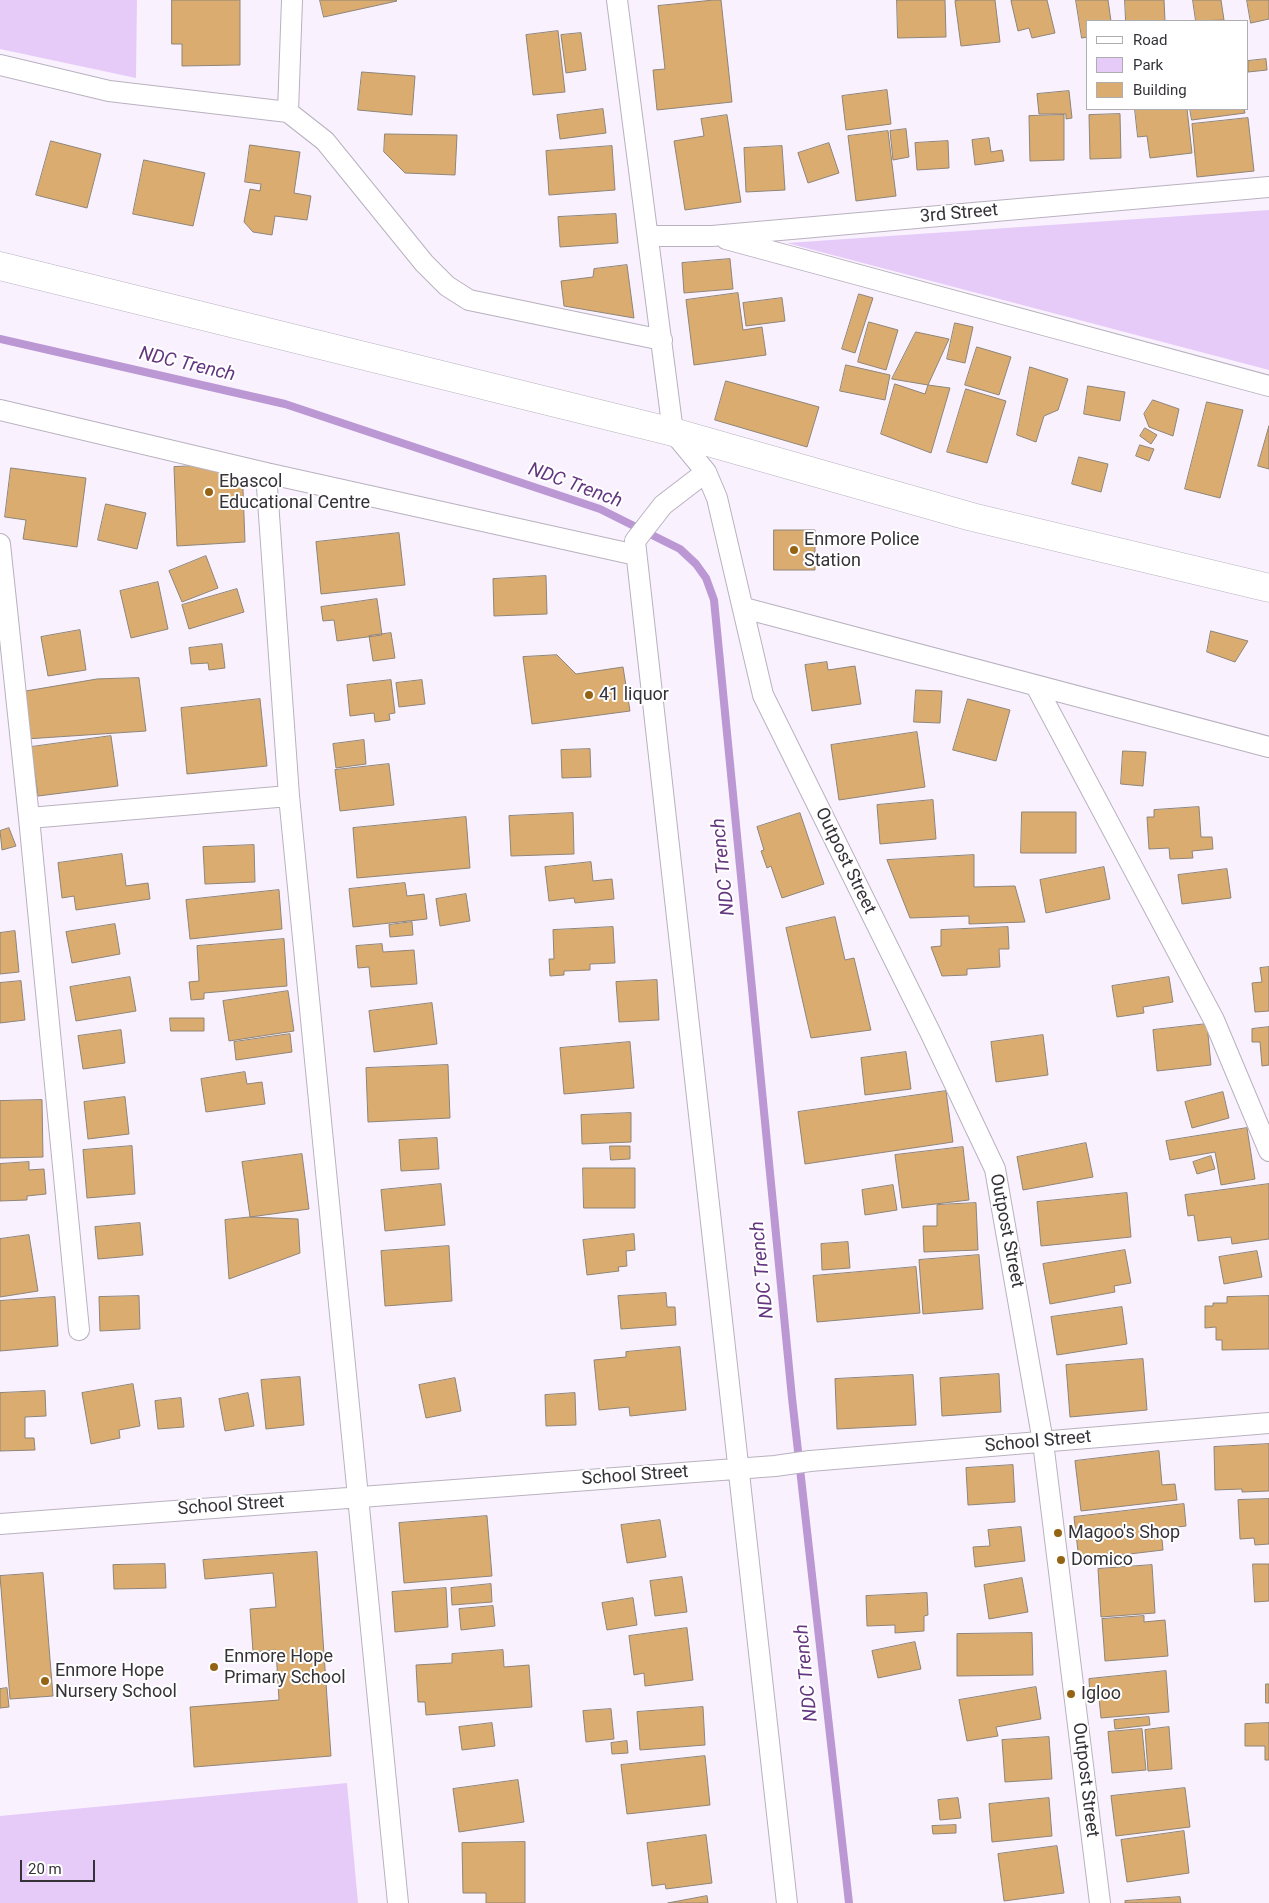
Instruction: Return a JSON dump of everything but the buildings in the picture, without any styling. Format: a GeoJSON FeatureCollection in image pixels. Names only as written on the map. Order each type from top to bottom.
{"type":"FeatureCollection","features":[{"type":"Feature","properties":{"kind":"main road"},"geometry":{"type":"LineString","coordinates":[[0,266],[673,432],[972,517],[1269,588]]}},
{"type":"Feature","properties":{"kind":"street"},"geometry":{"type":"LineString","coordinates":[[288,112],[292,0]]}},
{"type":"Feature","properties":{"kind":"street"},"geometry":{"type":"LineString","coordinates":[[618,0],[673,432]]}},
{"type":"Feature","properties":{"kind":"street"},"geometry":{"type":"LineString","coordinates":[[0,65],[109,91],[288,112],[325,142],[424,263],[446,286],[469,300],[662,340]]}},
{"type":"Feature","properties":{"kind":"street","name":"3rd Street"},"geometry":{"type":"LineString","coordinates":[[648,236],[712,236],[1269,187]]}},
{"type":"Feature","properties":{"kind":"street"},"geometry":{"type":"LineString","coordinates":[[712,236],[1269,386]]}},
{"type":"Feature","properties":{"kind":"street"},"geometry":{"type":"LineString","coordinates":[[0,410],[266,473],[636,548]]}},
{"type":"Feature","properties":{"kind":"street","name":"Outpost Street"},"geometry":{"type":"LineString","coordinates":[[673,432],[706,472],[717,498],[763,695],[930,1032],[995,1169],[1043,1442],[1100,1903]]}},
{"type":"Feature","properties":{"kind":"street"},"geometry":{"type":"LineString","coordinates":[[706,472],[663,505],[636,548],[787,1903]]}},
{"type":"Feature","properties":{"kind":"street"},"geometry":{"type":"LineString","coordinates":[[266,473],[289,796],[398,1903]]}},
{"type":"Feature","properties":{"kind":"street"},"geometry":{"type":"LineString","coordinates":[[0,544],[29,818],[78,1330]]}},
{"type":"Feature","properties":{"kind":"street"},"geometry":{"type":"LineString","coordinates":[[744,608],[1269,747]]}},
{"type":"Feature","properties":{"kind":"street"},"geometry":{"type":"LineString","coordinates":[[1036,686],[1214,1020],[1269,1150]]}},
{"type":"Feature","properties":{"kind":"street"},"geometry":{"type":"LineString","coordinates":[[29,818],[289,796]]}},
{"type":"Feature","properties":{"kind":"street","name":"School Street"},"geometry":{"type":"LineString","coordinates":[[0,1524],[739,1469],[1269,1423]]}},
{"type":"Feature","properties":{"kind":"green space"},"geometry":{"type":"Polygon","coordinates":[[[0,0],[137,0],[136,78],[0,49],[0,0]]]}},
{"type":"Feature","properties":{"kind":"green space"},"geometry":{"type":"Polygon","coordinates":[[[1269,210],[1269,370],[787,243],[1269,210]]]}},
{"type":"Feature","properties":{"kind":"green space"},"geometry":{"type":"Polygon","coordinates":[[[347,1783],[358,1903],[0,1903],[0,1816],[347,1783]]]}},
{"type":"Feature","properties":{"kind":"waterway","name":"NDC Trench"},"geometry":{"type":"LineString","coordinates":[[0,339],[285,404],[600,509],[680,549],[696,564],[706,578],[714,600],[792,1398],[849,1903]]}},
{"type":"Feature","properties":{"kind":"place","name":"Ebascol Educational Centre"},"geometry":{"type":"Point","coordinates":[209,492]}},
{"type":"Feature","properties":{"kind":"place","name":"Enmore Police Station"},"geometry":{"type":"Point","coordinates":[794,550]}},
{"type":"Feature","properties":{"kind":"place","name":"41 liquor"},"geometry":{"type":"Point","coordinates":[589,695]}},
{"type":"Feature","properties":{"kind":"place","name":"Magoo's Shop"},"geometry":{"type":"Point","coordinates":[1058,1533]}},
{"type":"Feature","properties":{"kind":"place","name":"Domico"},"geometry":{"type":"Point","coordinates":[1061,1560]}},
{"type":"Feature","properties":{"kind":"place","name":"Enmore Hope Primary School"},"geometry":{"type":"Point","coordinates":[214,1667]}},
{"type":"Feature","properties":{"kind":"place","name":"Enmore Hope Nursery School"},"geometry":{"type":"Point","coordinates":[45,1681]}},
{"type":"Feature","properties":{"kind":"place","name":"Igloo"},"geometry":{"type":"Point","coordinates":[1071,1694]}}]}
